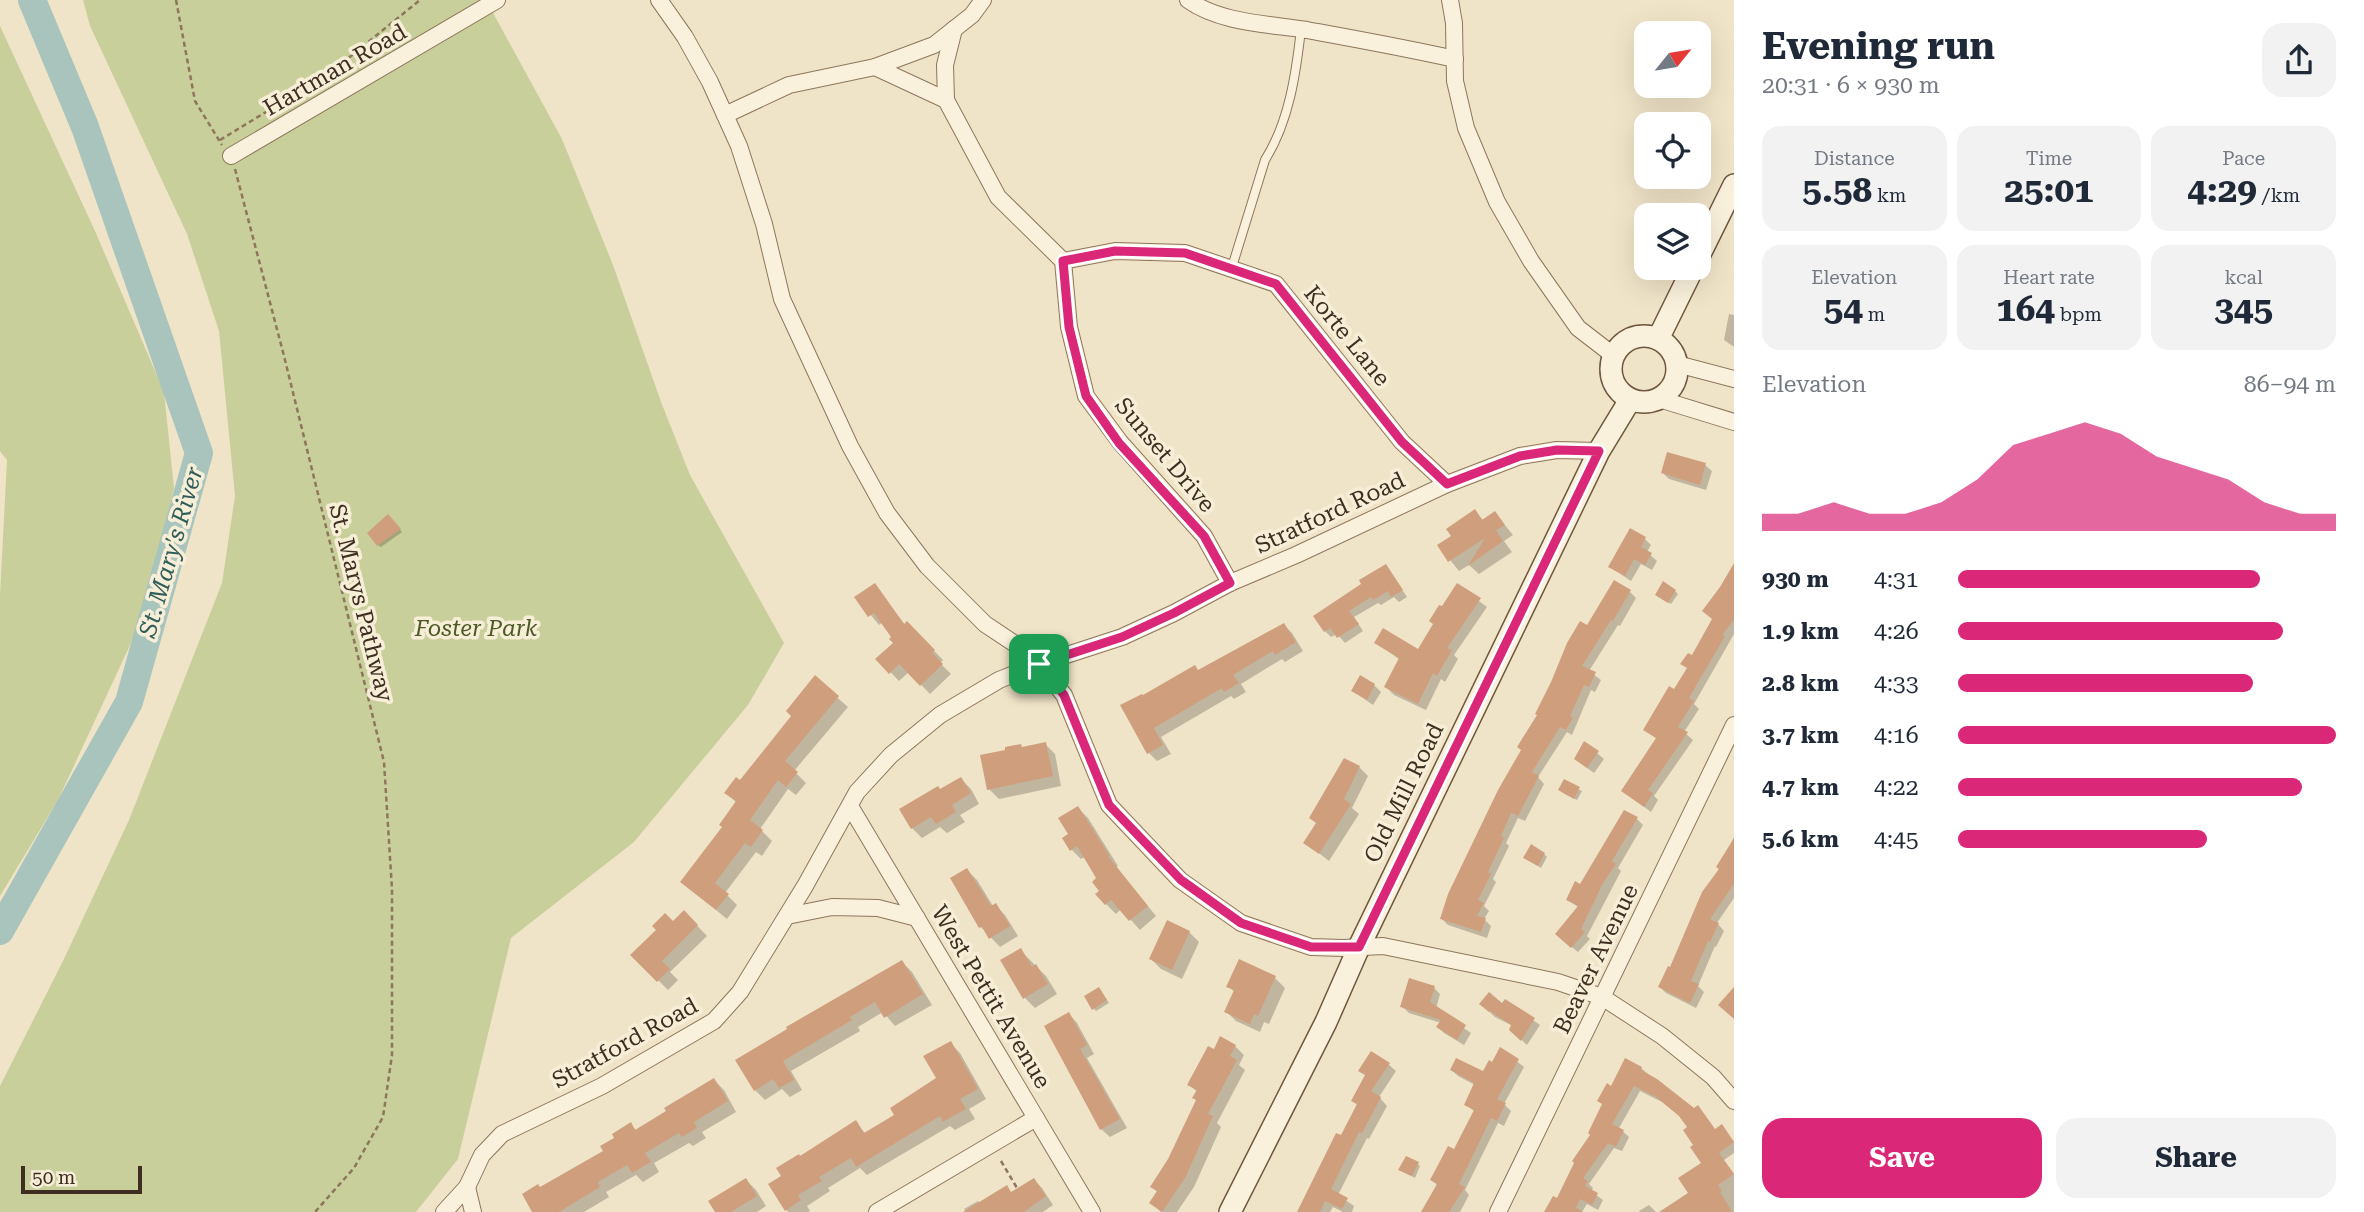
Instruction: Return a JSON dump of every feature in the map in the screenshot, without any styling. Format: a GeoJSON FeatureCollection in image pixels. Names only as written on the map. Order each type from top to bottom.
{"type":"FeatureCollection","features":[{"type":"Feature","properties":{"kind":"main road"},"geometry":{"type":"LineString","coordinates":[[1711,232],[1734,185]]}},
{"type":"Feature","properties":{"kind":"main road"},"geometry":{"type":"LineString","coordinates":[[1658,339],[1687,280]]}},
{"type":"Feature","properties":{"kind":"main road"},"geometry":{"type":"LineString","coordinates":[[1645,336],[1658,339],[1674,354],[1677,364],[1674,385],[1659,399],[1650,402],[1630,400],[1615,386],[1611,376],[1614,355],[1621,345],[1632,338],[1645,336]]}},
{"type":"Feature","properties":{"kind":"main road","name":"Old Mill Road"},"geometry":{"type":"LineString","coordinates":[[1230,1212],[1326,1022],[1359,947],[1599,451],[1630,400]]}},
{"type":"Feature","properties":{"kind":"street","name":"Hartman Road"},"geometry":{"type":"LineString","coordinates":[[231,156],[496,0]]}},
{"type":"Feature","properties":{"kind":"street"},"geometry":{"type":"LineString","coordinates":[[659,0],[685,37],[739,146],[764,224],[782,299],[850,446],[887,513],[927,566],[985,624],[1027,652],[1064,695],[1109,805],[1181,880],[1241,923],[1311,947],[1383,946],[1559,982],[1602,997],[1682,1052],[1713,1077],[1734,1101]]}},
{"type":"Feature","properties":{"kind":"street"},"geometry":{"type":"LineString","coordinates":[[725,115],[789,85],[875,67],[934,45],[972,15],[983,0]]}},
{"type":"Feature","properties":{"kind":"street"},"geometry":{"type":"LineString","coordinates":[[1188,0],[1199,8],[1231,18],[1455,59]]}},
{"type":"Feature","properties":{"kind":"street"},"geometry":{"type":"LineString","coordinates":[[1450,0],[1454,23],[1455,81],[1466,128],[1497,202],[1531,261],[1578,328],[1614,355]]}},
{"type":"Feature","properties":{"kind":"street"},"geometry":{"type":"LineString","coordinates":[[954,29],[945,65],[946,100],[998,197],[1063,261]]}},
{"type":"Feature","properties":{"kind":"street"},"geometry":{"type":"LineString","coordinates":[[875,67],[946,100]]}},
{"type":"Feature","properties":{"kind":"street","name":"Korte Lane"},"geometry":{"type":"LineString","coordinates":[[1063,261],[1115,251],[1185,253],[1276,284],[1402,442],[1447,484]]}},
{"type":"Feature","properties":{"kind":"street","name":"Sunset Drive"},"geometry":{"type":"LineString","coordinates":[[1063,261],[1069,327],[1086,396],[1119,443],[1204,536],[1230,583]]}},
{"type":"Feature","properties":{"kind":"street"},"geometry":{"type":"LineString","coordinates":[[1677,364],[1734,379]]}},
{"type":"Feature","properties":{"kind":"street"},"geometry":{"type":"LineString","coordinates":[[1659,399],[1680,408],[1734,422]]}},
{"type":"Feature","properties":{"kind":"street","name":"Stratford Road"},"geometry":{"type":"LineString","coordinates":[[444,1212],[467,1187],[482,1155],[502,1134],[601,1086],[714,1021],[740,992],[787,916],[857,792],[891,755],[940,715],[999,680],[1122,637],[1230,583],[1447,484],[1520,456],[1557,450],[1599,451]]}},
{"type":"Feature","properties":{"kind":"street","name":"Beaver Avenue"},"geometry":{"type":"LineString","coordinates":[[1498,1212],[1732,734]]}},
{"type":"Feature","properties":{"kind":"street","name":"West Pettit Avenue"},"geometry":{"type":"LineString","coordinates":[[850,806],[1092,1212]]}},
{"type":"Feature","properties":{"kind":"street"},"geometry":{"type":"LineString","coordinates":[[787,916],[832,907],[878,908],[917,918]]}},
{"type":"Feature","properties":{"kind":"street"},"geometry":{"type":"LineString","coordinates":[[877,1212],[1036,1118]]}},
{"type":"Feature","properties":{"kind":"street"},"geometry":{"type":"LineString","coordinates":[[467,1187],[473,1212]]}},
{"type":"Feature","properties":{"kind":"lane"},"geometry":{"type":"LineString","coordinates":[[1232,268],[1265,160],[1274,146],[1288,104],[1296,76],[1301,29]]}},
{"type":"Feature","properties":{"kind":"path","name":"St. Marys Pathway"},"geometry":{"type":"LineString","coordinates":[[176,0],[195,101],[218,140],[231,156],[287,369],[384,762],[391,889],[392,1055],[383,1116],[354,1168],[315,1212]]}},
{"type":"Feature","properties":{"kind":"path"},"geometry":{"type":"LineString","coordinates":[[218,140],[330,73],[420,0]]}},
{"type":"Feature","properties":{"kind":"path"},"geometry":{"type":"LineString","coordinates":[[1001,1161],[1017,1188]]}},
{"type":"Feature","properties":{"kind":"green space","name":"Foster Park"},"geometry":{"type":"Polygon","coordinates":[[[83,0],[486,0],[562,139],[613,265],[690,475],[784,643],[748,705],[634,842],[511,938],[458,1159],[416,1212],[0,1212],[0,1086],[63,961],[129,820],[222,583],[235,496],[219,331],[187,234],[90,26],[83,0]]]}},
{"type":"Feature","properties":{"kind":"green space"},"geometry":{"type":"Polygon","coordinates":[[[0,26],[95,231],[164,392],[174,488],[144,615],[58,800],[0,896],[0,595],[7,460],[0,451],[0,26]]]}},
{"type":"Feature","properties":{"kind":"building"},"geometry":{"type":"Polygon","coordinates":[[[1667,452],[1706,463],[1700,485],[1661,473],[1667,452]]]}},
{"type":"Feature","properties":{"kind":"building"},"geometry":{"type":"Polygon","coordinates":[[[1475,509],[1482,520],[1495,511],[1505,525],[1496,530],[1503,541],[1468,566],[1485,538],[1448,562],[1437,545],[1451,536],[1446,529],[1475,509]]]}},
{"type":"Feature","properties":{"kind":"building"},"geometry":{"type":"Polygon","coordinates":[[[388,514],[401,529],[377,546],[367,533],[388,514]]]}},
{"type":"Feature","properties":{"kind":"building"},"geometry":{"type":"Polygon","coordinates":[[[1630,528],[1646,537],[1641,547],[1652,553],[1645,565],[1634,559],[1625,576],[1608,567],[1630,528]]]}},
{"type":"Feature","properties":{"kind":"building"},"geometry":{"type":"Polygon","coordinates":[[[1734,563],[1734,620],[1722,635],[1725,636],[1689,698],[1694,701],[1678,727],[1688,732],[1648,790],[1653,793],[1644,807],[1621,791],[1656,738],[1643,730],[1669,686],[1674,689],[1687,668],[1680,664],[1688,653],[1692,655],[1712,619],[1702,611],[1734,563]]]}},
{"type":"Feature","properties":{"kind":"building"},"geometry":{"type":"Polygon","coordinates":[[[1386,564],[1403,590],[1391,597],[1388,591],[1373,600],[1371,597],[1349,611],[1359,624],[1337,638],[1330,628],[1324,632],[1313,616],[1361,584],[1359,580],[1386,564]]]}},
{"type":"Feature","properties":{"kind":"building"},"geometry":{"type":"Polygon","coordinates":[[[1614,580],[1631,590],[1582,666],[1596,672],[1589,687],[1584,685],[1570,716],[1573,718],[1566,730],[1560,727],[1532,772],[1539,776],[1518,816],[1511,813],[1501,836],[1504,838],[1488,872],[1491,874],[1478,900],[1484,903],[1477,916],[1486,918],[1481,932],[1440,919],[1448,894],[1498,790],[1521,750],[1517,747],[1537,715],[1535,714],[1567,643],[1580,621],[1587,625],[1614,580]]]}},
{"type":"Feature","properties":{"kind":"building"},"geometry":{"type":"Polygon","coordinates":[[[1663,581],[1676,590],[1668,603],[1655,595],[1663,581]]]}},
{"type":"Feature","properties":{"kind":"building"},"geometry":{"type":"Polygon","coordinates":[[[875,583],[904,624],[907,621],[935,650],[932,653],[943,664],[920,686],[899,664],[889,674],[875,659],[893,643],[889,639],[891,637],[874,613],[868,617],[854,597],[875,583]]]}},
{"type":"Feature","properties":{"kind":"building"},"geometry":{"type":"Polygon","coordinates":[[[1457,583],[1481,598],[1447,648],[1452,650],[1437,676],[1433,673],[1418,704],[1384,687],[1399,658],[1374,643],[1383,628],[1418,649],[1433,624],[1429,621],[1457,583]]]}},
{"type":"Feature","properties":{"kind":"building"},"geometry":{"type":"Polygon","coordinates":[[[1284,623],[1296,642],[1275,655],[1273,651],[1233,675],[1239,683],[1224,692],[1222,688],[1154,728],[1163,745],[1147,754],[1120,705],[1195,665],[1198,670],[1284,623]]]}},
{"type":"Feature","properties":{"kind":"building"},"geometry":{"type":"Polygon","coordinates":[[[815,675],[839,696],[785,761],[798,772],[786,787],[778,780],[750,820],[763,830],[751,847],[745,843],[715,883],[729,894],[716,910],[680,882],[722,827],[719,825],[736,801],[724,793],[736,777],[740,780],[791,716],[786,711],[815,675]]]}},
{"type":"Feature","properties":{"kind":"building"},"geometry":{"type":"Polygon","coordinates":[[[1360,675],[1375,684],[1367,700],[1351,691],[1360,675]]]}},
{"type":"Feature","properties":{"kind":"building"},"geometry":{"type":"Polygon","coordinates":[[[1584,741],[1599,751],[1587,768],[1574,759],[1584,741]]]}},
{"type":"Feature","properties":{"kind":"building"},"geometry":{"type":"Polygon","coordinates":[[[1046,742],[1053,776],[987,790],[980,755],[1005,750],[1005,747],[1046,742]]]}},
{"type":"Feature","properties":{"kind":"building"},"geometry":{"type":"Polygon","coordinates":[[[1344,758],[1360,766],[1344,799],[1351,804],[1319,854],[1303,843],[1316,823],[1309,818],[1344,758]]]}},
{"type":"Feature","properties":{"kind":"building"},"geometry":{"type":"Polygon","coordinates":[[[961,777],[971,793],[952,805],[956,812],[936,824],[931,817],[911,829],[899,809],[938,786],[940,789],[961,777]]]}},
{"type":"Feature","properties":{"kind":"building"},"geometry":{"type":"Polygon","coordinates":[[[1564,779],[1580,787],[1574,799],[1558,790],[1564,779]]]}},
{"type":"Feature","properties":{"kind":"building"},"geometry":{"type":"Polygon","coordinates":[[[1078,806],[1108,856],[1148,906],[1129,921],[1111,900],[1105,905],[1095,894],[1099,891],[1092,882],[1096,878],[1077,846],[1070,851],[1062,838],[1068,834],[1058,818],[1078,806]]]}},
{"type":"Feature","properties":{"kind":"building"},"geometry":{"type":"Polygon","coordinates":[[[1624,810],[1638,817],[1612,861],[1616,864],[1603,883],[1581,929],[1585,932],[1571,948],[1555,934],[1578,906],[1566,900],[1575,881],[1580,884],[1624,810]]]}},
{"type":"Feature","properties":{"kind":"building"},"geometry":{"type":"Polygon","coordinates":[[[1734,838],[1734,884],[1710,919],[1719,923],[1691,981],[1699,984],[1690,1003],[1658,987],[1668,966],[1670,967],[1702,892],[1719,869],[1716,867],[1734,838]]]}},
{"type":"Feature","properties":{"kind":"building"},"geometry":{"type":"Polygon","coordinates":[[[1531,844],[1545,853],[1538,866],[1523,858],[1531,844]]]}},
{"type":"Feature","properties":{"kind":"building"},"geometry":{"type":"Polygon","coordinates":[[[967,868],[991,906],[996,903],[1010,926],[989,939],[982,927],[979,928],[950,878],[967,868]]]}},
{"type":"Feature","properties":{"kind":"building"},"geometry":{"type":"Polygon","coordinates":[[[684,910],[698,925],[662,961],[670,969],[657,982],[630,955],[656,930],[652,926],[665,913],[673,921],[684,910]]]}},
{"type":"Feature","properties":{"kind":"building"},"geometry":{"type":"Polygon","coordinates":[[[1167,920],[1190,931],[1172,970],[1149,959],[1167,920]]]}},
{"type":"Feature","properties":{"kind":"building"},"geometry":{"type":"Polygon","coordinates":[[[1021,948],[1032,967],[1036,964],[1048,984],[1023,999],[1000,960],[1021,948]]]}},
{"type":"Feature","properties":{"kind":"building"},"geometry":{"type":"Polygon","coordinates":[[[1239,959],[1276,976],[1258,1016],[1254,1014],[1250,1024],[1224,1012],[1234,990],[1226,987],[1239,959]]]}},
{"type":"Feature","properties":{"kind":"building"},"geometry":{"type":"Polygon","coordinates":[[[902,960],[923,994],[884,1018],[875,1002],[850,1017],[852,1020],[783,1061],[794,1080],[779,1088],[773,1079],[754,1091],[735,1060],[787,1029],[786,1027],[902,960]]]}},
{"type":"Feature","properties":{"kind":"building"},"geometry":{"type":"Polygon","coordinates":[[[1409,978],[1435,986],[1430,1002],[1466,1025],[1457,1040],[1436,1027],[1441,1020],[1400,1007],[1409,978]]]}},
{"type":"Feature","properties":{"kind":"building"},"geometry":{"type":"Polygon","coordinates":[[[1099,987],[1107,1000],[1092,1010],[1084,996],[1099,987]]]}},
{"type":"Feature","properties":{"kind":"building"},"geometry":{"type":"Polygon","coordinates":[[[1734,987],[1734,1019],[1718,1005],[1734,987]]]}},
{"type":"Feature","properties":{"kind":"building"},"geometry":{"type":"Polygon","coordinates":[[[1489,992],[1502,1003],[1505,999],[1535,1018],[1521,1041],[1509,1030],[1511,1025],[1479,1004],[1489,992]]]}},
{"type":"Feature","properties":{"kind":"building"},"geometry":{"type":"Polygon","coordinates":[[[1069,1012],[1087,1045],[1080,1049],[1120,1119],[1100,1130],[1044,1026],[1069,1012]]]}},
{"type":"Feature","properties":{"kind":"building"},"geometry":{"type":"Polygon","coordinates":[[[1220,1036],[1236,1045],[1230,1056],[1237,1060],[1208,1114],[1213,1116],[1185,1178],[1162,1212],[1149,1203],[1157,1191],[1150,1187],[1168,1159],[1196,1100],[1192,1098],[1197,1090],[1187,1085],[1208,1046],[1214,1049],[1220,1036]]]}},
{"type":"Feature","properties":{"kind":"building"},"geometry":{"type":"Polygon","coordinates":[[[951,1041],[978,1089],[960,1099],[966,1109],[943,1122],[940,1116],[856,1167],[851,1158],[819,1177],[822,1181],[798,1195],[801,1200],[785,1211],[768,1184],[781,1176],[776,1168],[856,1120],[864,1133],[894,1115],[890,1108],[936,1078],[923,1056],[951,1041]]]}},
{"type":"Feature","properties":{"kind":"building"},"geometry":{"type":"Polygon","coordinates":[[[1500,1047],[1519,1059],[1497,1099],[1506,1103],[1497,1121],[1491,1118],[1459,1184],[1465,1187],[1449,1212],[1421,1212],[1437,1184],[1430,1180],[1448,1146],[1454,1149],[1474,1110],[1464,1105],[1474,1083],[1450,1070],[1456,1058],[1483,1071],[1489,1060],[1492,1062],[1500,1047]]]}},
{"type":"Feature","properties":{"kind":"building"},"geometry":{"type":"Polygon","coordinates":[[[1371,1051],[1390,1063],[1371,1091],[1381,1097],[1362,1133],[1359,1132],[1331,1189],[1348,1198],[1342,1209],[1325,1201],[1320,1212],[1297,1212],[1336,1133],[1341,1135],[1357,1104],[1351,1101],[1365,1075],[1358,1071],[1371,1051]]]}},
{"type":"Feature","properties":{"kind":"building"},"geometry":{"type":"Polygon","coordinates":[[[1625,1058],[1642,1067],[1641,1070],[1694,1108],[1698,1105],[1715,1129],[1722,1124],[1734,1142],[1719,1153],[1734,1174],[1718,1185],[1732,1212],[1659,1212],[1688,1193],[1678,1178],[1701,1163],[1690,1147],[1693,1145],[1683,1130],[1687,1127],[1679,1116],[1656,1097],[1634,1086],[1612,1124],[1624,1130],[1616,1147],[1608,1143],[1583,1178],[1588,1181],[1585,1186],[1598,1193],[1592,1205],[1580,1199],[1576,1208],[1583,1212],[1544,1212],[1553,1196],[1557,1198],[1574,1163],[1572,1161],[1590,1135],[1588,1133],[1602,1104],[1597,1101],[1607,1083],[1611,1086],[1625,1058]]]}},
{"type":"Feature","properties":{"kind":"building"},"geometry":{"type":"Polygon","coordinates":[[[714,1078],[728,1101],[694,1122],[697,1128],[682,1137],[679,1133],[645,1153],[651,1162],[632,1173],[627,1165],[598,1182],[600,1187],[559,1212],[532,1212],[522,1194],[538,1184],[540,1187],[603,1151],[600,1146],[614,1138],[612,1134],[631,1122],[635,1130],[666,1111],[664,1108],[714,1078]]]}},
{"type":"Feature","properties":{"kind":"building"},"geometry":{"type":"Polygon","coordinates":[[[1406,1156],[1419,1162],[1412,1176],[1398,1170],[1406,1156]]]}},
{"type":"Feature","properties":{"kind":"building"},"geometry":{"type":"Polygon","coordinates":[[[746,1178],[757,1196],[731,1212],[715,1212],[708,1201],[746,1178]]]}},
{"type":"Feature","properties":{"kind":"building"},"geometry":{"type":"Polygon","coordinates":[[[1034,1178],[1046,1196],[1024,1212],[963,1212],[1007,1185],[1011,1192],[1034,1178]]]}},
{"type":"Feature","properties":{"kind":"waterway","name":"St. Mary's River"},"geometry":{"type":"LineString","coordinates":[[0,931],[129,702],[199,453],[85,127],[32,0]]}},
{"type":"Feature","properties":{"kind":"route"},"geometry":{"type":"LineString","coordinates":[[1115,251],[1185,253],[1276,284],[1402,442],[1447,484],[1520,456],[1557,450],[1599,451],[1359,947],[1311,947],[1241,923],[1181,880],[1109,805],[1064,695],[1039,664],[1122,637],[1230,583],[1204,536],[1119,443],[1086,396],[1069,327],[1063,261],[1115,251]]}}]}
